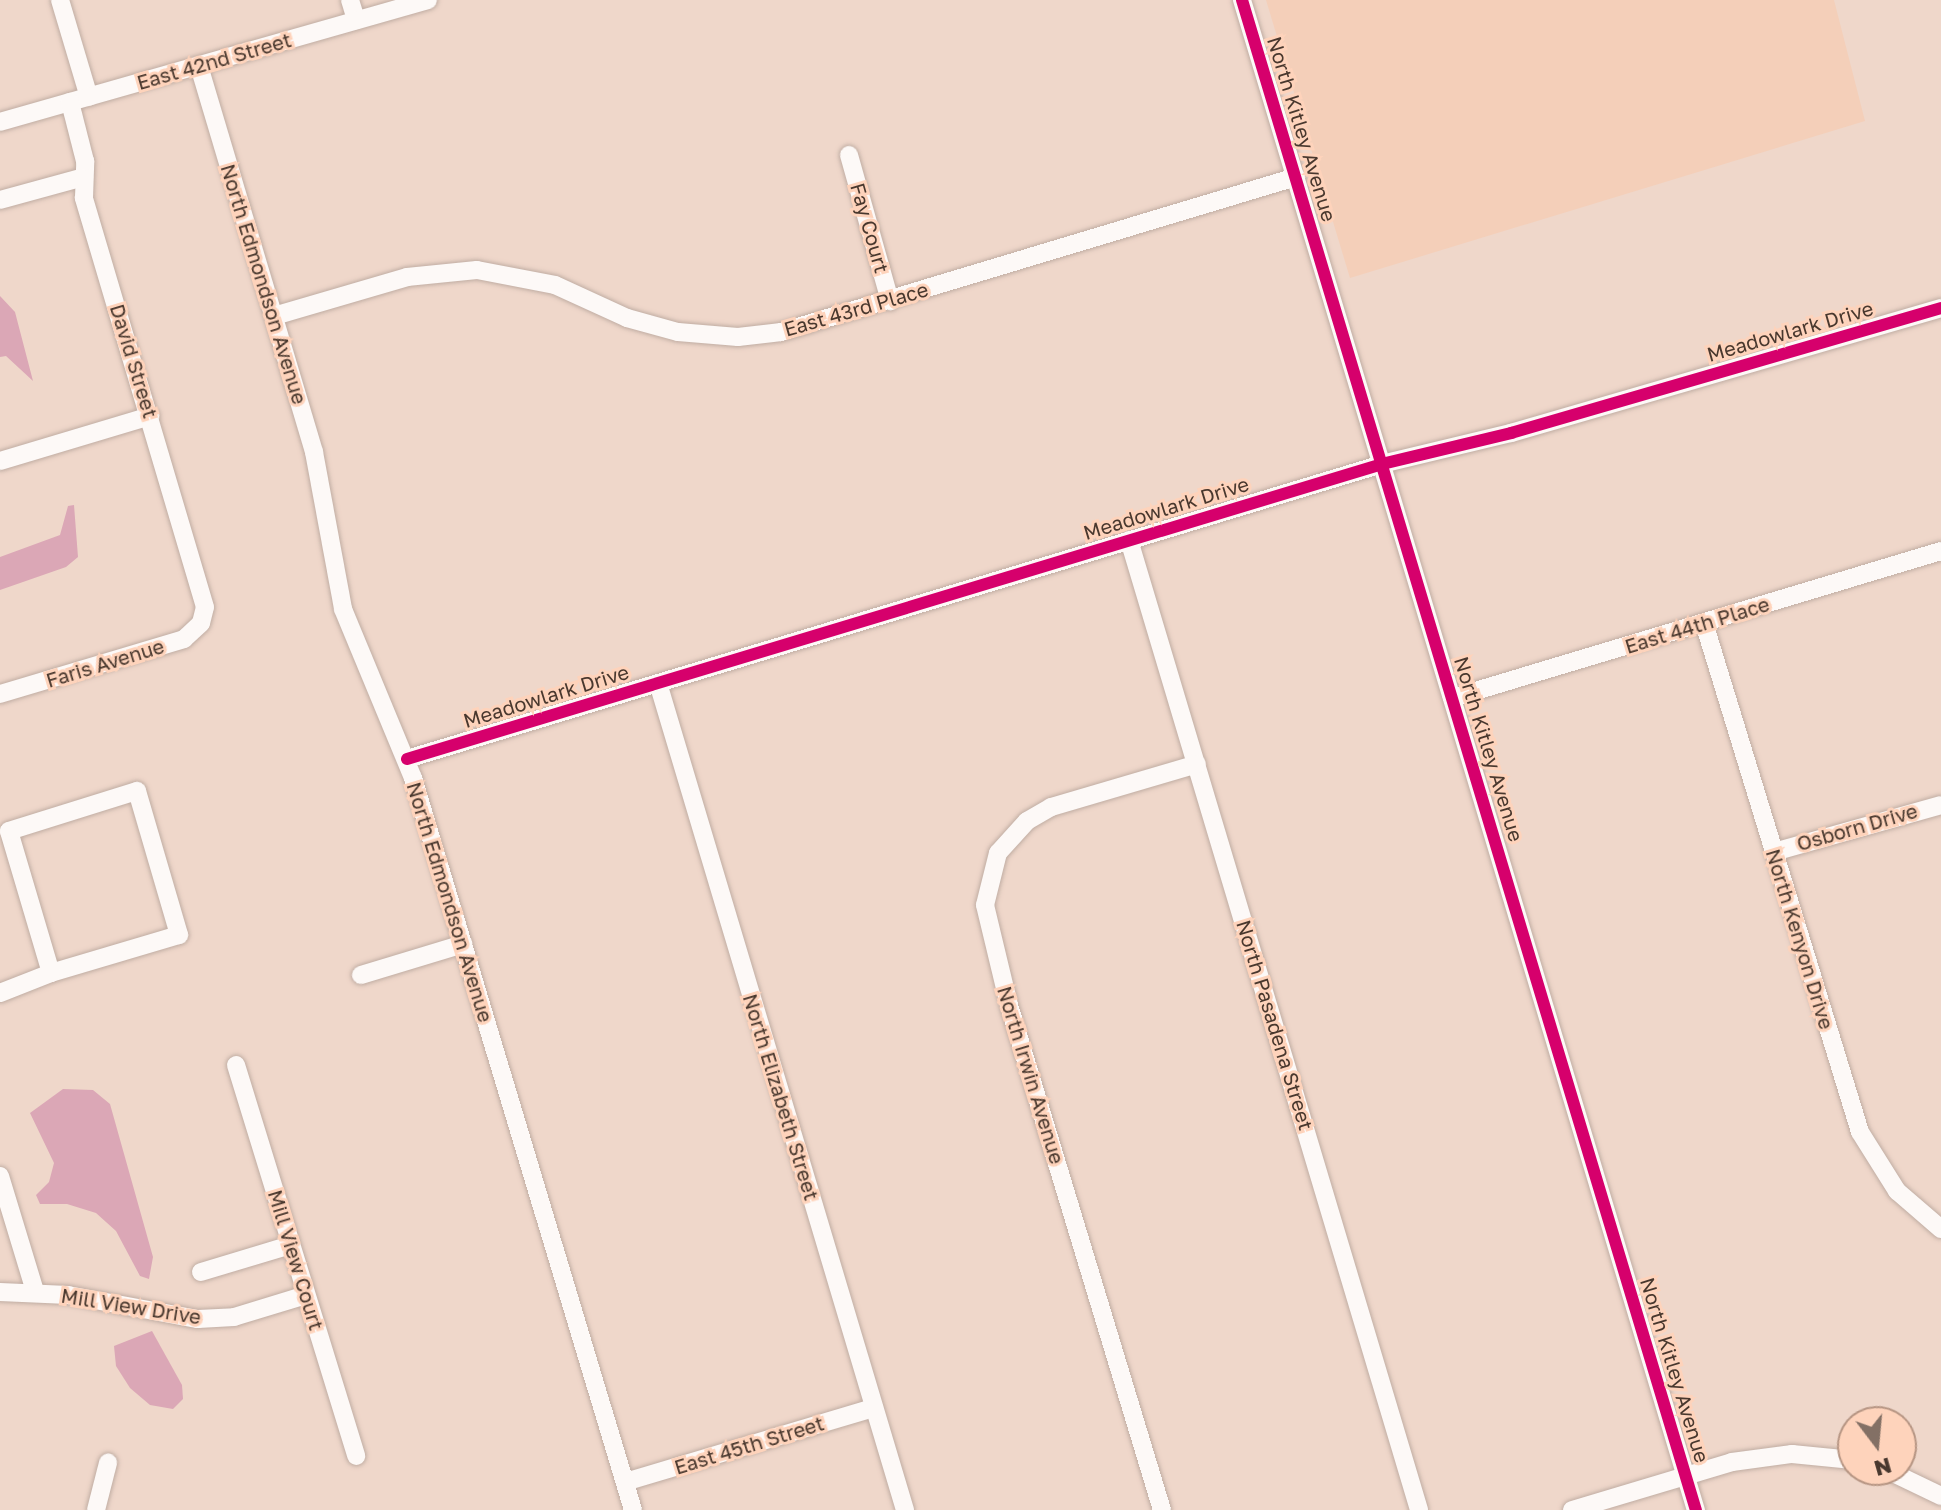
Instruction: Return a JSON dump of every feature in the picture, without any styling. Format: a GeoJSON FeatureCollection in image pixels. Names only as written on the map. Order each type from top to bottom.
{"type":"FeatureCollection","features":[{"type":"Feature","properties":{"kind":"street"},"geometry":{"type":"LineString","coordinates":[[60,0],[89,97]]}},
{"type":"Feature","properties":{"kind":"street"},"geometry":{"type":"LineString","coordinates":[[350,0],[356,20]]}},
{"type":"Feature","properties":{"kind":"street","name":"East 42nd Street"},"geometry":{"type":"LineString","coordinates":[[0,122],[428,0]]}},
{"type":"Feature","properties":{"kind":"street","name":"North Kitley Avenue"},"geometry":{"type":"LineString","coordinates":[[1242,0],[1696,1510]]}},
{"type":"Feature","properties":{"kind":"street","name":"North Edmondson Avenue"},"geometry":{"type":"LineString","coordinates":[[199,66],[314,452],[343,609],[407,759],[633,1510]]}},
{"type":"Feature","properties":{"kind":"street","name":"David Street"},"geometry":{"type":"LineString","coordinates":[[70,102],[84,177],[84,198],[203,593],[202,619]]}},
{"type":"Feature","properties":{"kind":"street","name":"Fay Court"},"geometry":{"type":"LineString","coordinates":[[849,155],[890,301]]}},
{"type":"Feature","properties":{"kind":"street"},"geometry":{"type":"LineString","coordinates":[[0,200],[84,177]]}},
{"type":"Feature","properties":{"kind":"street","name":"East 43rd Place"},"geometry":{"type":"LineString","coordinates":[[274,316],[407,277],[451,270],[530,278],[627,318],[694,334],[781,332],[1296,177]]}},
{"type":"Feature","properties":{"kind":"street","name":"Meadowlark Drive"},"geometry":{"type":"LineString","coordinates":[[407,759],[1382,464],[1511,433],[1941,308]]}},
{"type":"Feature","properties":{"kind":"street"},"geometry":{"type":"LineString","coordinates":[[0,461],[150,416]]}},
{"type":"Feature","properties":{"kind":"street","name":"North Pasadena Street"},"geometry":{"type":"LineString","coordinates":[[1129,540],[1419,1510]]}},
{"type":"Feature","properties":{"kind":"street","name":"East 44th Place"},"geometry":{"type":"LineString","coordinates":[[1452,698],[1941,551]]}},
{"type":"Feature","properties":{"kind":"street","name":"Faris Avenue"},"geometry":{"type":"LineString","coordinates":[[0,694],[184,639],[202,619]]}},
{"type":"Feature","properties":{"kind":"street","name":"North Kenyon Drive"},"geometry":{"type":"LineString","coordinates":[[1704,623],[1860,1132],[1897,1191],[1941,1229]]}},
{"type":"Feature","properties":{"kind":"street","name":"North Elizabeth Street"},"geometry":{"type":"LineString","coordinates":[[658,683],[905,1510]]}},
{"type":"Feature","properties":{"kind":"street","name":"North Irwin Avenue"},"geometry":{"type":"LineString","coordinates":[[1162,1510],[1009,1005],[985,905],[998,853],[1027,821],[1051,807],[1197,764]]}},
{"type":"Feature","properties":{"kind":"street"},"geometry":{"type":"LineString","coordinates":[[0,992],[51,973],[179,935],[137,791],[9,831],[51,973]]}},
{"type":"Feature","properties":{"kind":"street","name":"Osborn Drive"},"geometry":{"type":"LineString","coordinates":[[1774,852],[1941,805]]}},
{"type":"Feature","properties":{"kind":"street"},"geometry":{"type":"LineString","coordinates":[[361,975],[463,944]]}},
{"type":"Feature","properties":{"kind":"street","name":"Mill View Court"},"geometry":{"type":"LineString","coordinates":[[236,1065],[356,1456]]}},
{"type":"Feature","properties":{"kind":"street"},"geometry":{"type":"LineString","coordinates":[[0,1176],[35,1291]]}},
{"type":"Feature","properties":{"kind":"street"},"geometry":{"type":"LineString","coordinates":[[201,1272],[291,1245]]}},
{"type":"Feature","properties":{"kind":"street","name":"Mill View Drive"},"geometry":{"type":"LineString","coordinates":[[0,1292],[35,1291],[198,1319],[234,1317],[306,1295]]}},
{"type":"Feature","properties":{"kind":"street","name":"East 45th Street"},"geometry":{"type":"LineString","coordinates":[[625,1482],[874,1408]]}},
{"type":"Feature","properties":{"kind":"street"},"geometry":{"type":"LineString","coordinates":[[1572,1510],[1732,1462],[1792,1454],[1837,1458]]}},
{"type":"Feature","properties":{"kind":"street"},"geometry":{"type":"LineString","coordinates":[[99,1509],[108,1463]]}},
{"type":"Feature","properties":{"kind":"street"},"geometry":{"type":"LineString","coordinates":[[1917,1484],[1941,1496]]}},
{"type":"Feature","properties":{"kind":"shaded area"},"geometry":{"type":"Polygon","coordinates":[[[1266,0],[1834,0],[1865,121],[1350,278],[1266,0]]]}},
{"type":"Feature","properties":{"kind":"shaded area"},"geometry":{"type":"Polygon","coordinates":[[[0,296],[15,312],[33,381],[6,356],[0,357],[0,296]]]}},
{"type":"Feature","properties":{"kind":"shaded area"},"geometry":{"type":"Polygon","coordinates":[[[74,505],[78,557],[66,567],[0,590],[0,557],[60,535],[68,506],[74,505]]]}},
{"type":"Feature","properties":{"kind":"shaded area"},"geometry":{"type":"Polygon","coordinates":[[[63,1089],[93,1090],[110,1104],[153,1257],[149,1279],[140,1276],[116,1231],[96,1213],[67,1204],[40,1204],[36,1195],[49,1182],[54,1163],[30,1113],[63,1089]]]}},
{"type":"Feature","properties":{"kind":"shaded area"},"geometry":{"type":"Polygon","coordinates":[[[152,1331],[182,1385],[183,1399],[173,1409],[150,1405],[130,1388],[116,1366],[114,1346],[152,1331]]]}},
{"type":"Feature","properties":{"kind":"cycle path"},"geometry":{"type":"LineString","coordinates":[[1242,0],[1696,1510]]}},
{"type":"Feature","properties":{"kind":"cycle path"},"geometry":{"type":"LineString","coordinates":[[407,759],[1382,464],[1511,433],[1941,308]]}}]}
